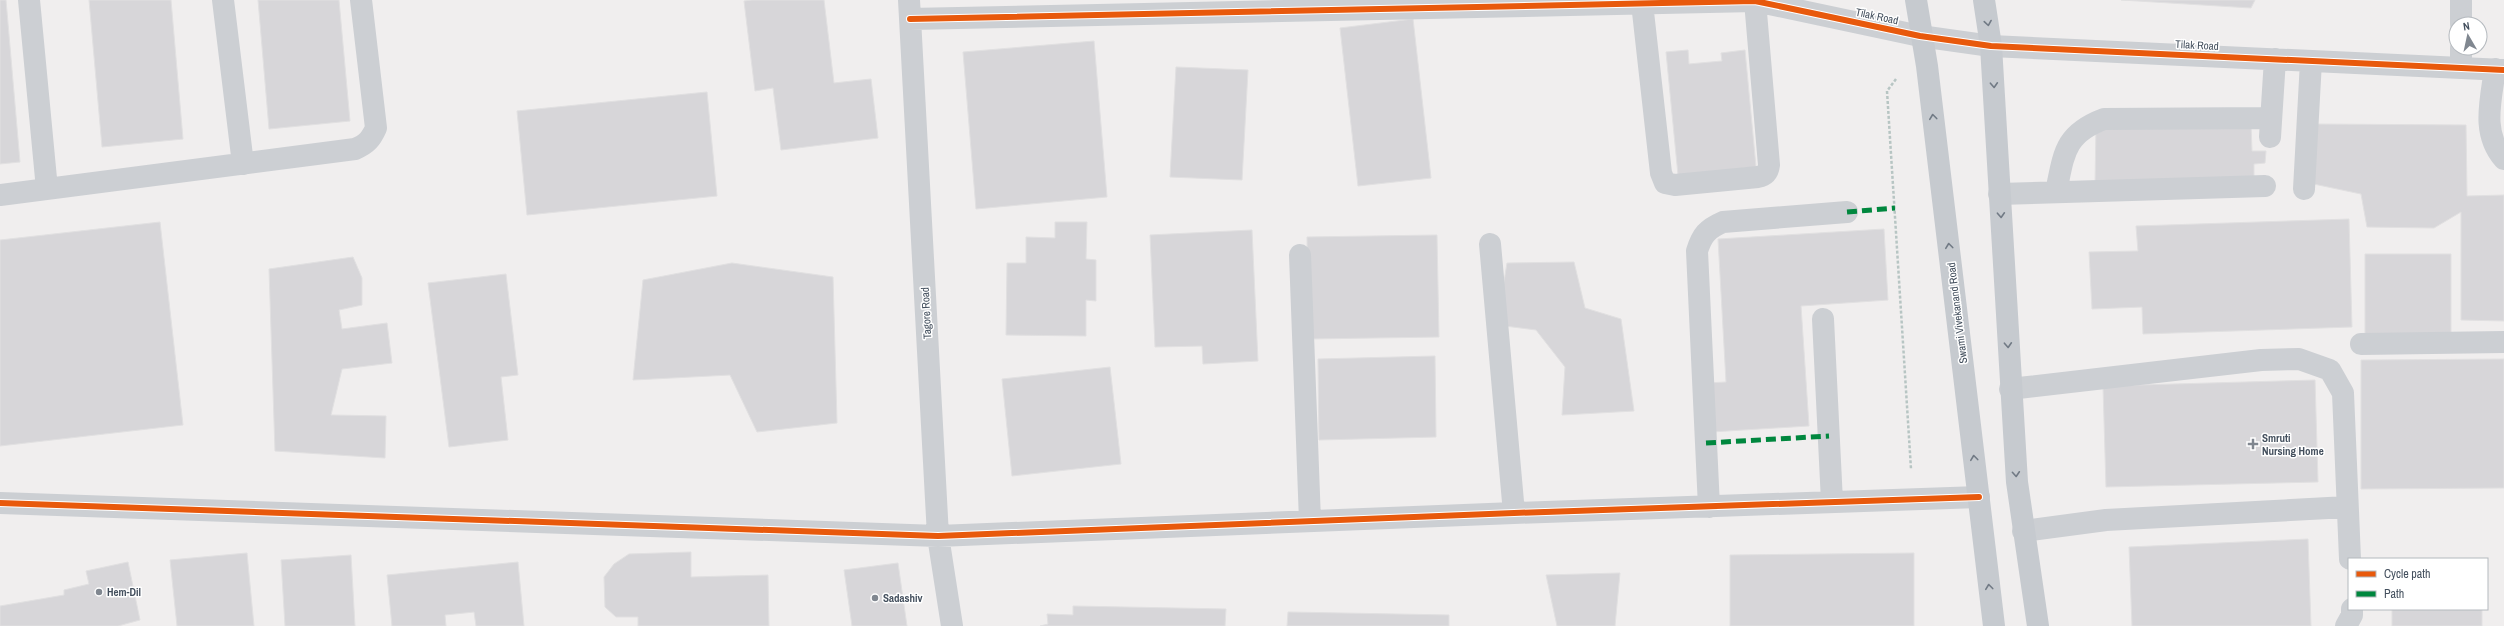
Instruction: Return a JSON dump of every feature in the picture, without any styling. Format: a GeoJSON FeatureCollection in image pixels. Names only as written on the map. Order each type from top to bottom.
{"type":"FeatureCollection","features":[{"type":"Feature","properties":{"kind":"main road","name":"Swami Vivekanand Road"},"geometry":{"type":"LineString","coordinates":[[1916,0],[1920,36],[1927,66],[1994,626]]}},
{"type":"Feature","properties":{"kind":"main road"},"geometry":{"type":"LineString","coordinates":[[1984,0],[1992,46],[2010,389],[2017,482],[2038,626]]}},
{"type":"Feature","properties":{"kind":"street"},"geometry":{"type":"LineString","coordinates":[[29,0],[48,189]]}},
{"type":"Feature","properties":{"kind":"street"},"geometry":{"type":"LineString","coordinates":[[223,0],[243,164]]}},
{"type":"Feature","properties":{"kind":"street"},"geometry":{"type":"LineString","coordinates":[[0,195],[355,149],[365,145],[371,139],[376,128],[360,0]]}},
{"type":"Feature","properties":{"kind":"street"},"geometry":{"type":"LineString","coordinates":[[2461,16],[2462,0]]}},
{"type":"Feature","properties":{"kind":"street"},"geometry":{"type":"LineString","coordinates":[[1642,3],[1661,173],[1665,183],[1675,185],[1758,177],[1764,176],[1767,172],[1769,166],[1755,1]]}},
{"type":"Feature","properties":{"kind":"street","name":"Tilak Road"},"geometry":{"type":"LineString","coordinates":[[909,9],[1755,1],[1920,36],[1992,46],[2311,61],[2461,58],[2499,69]]}},
{"type":"Feature","properties":{"kind":"street","name":"Tagore Road"},"geometry":{"type":"LineString","coordinates":[[909,9],[938,536],[952,626]]}},
{"type":"Feature","properties":{"kind":"street"},"geometry":{"type":"LineString","coordinates":[[2056,192],[2065,152],[2084,127],[2104,119],[2270,127],[2275,59]]}},
{"type":"Feature","properties":{"kind":"street"},"geometry":{"type":"LineString","coordinates":[[2304,189],[2311,61]]}},
{"type":"Feature","properties":{"kind":"street"},"geometry":{"type":"LineString","coordinates":[[2499,69],[2488,126],[2494,144],[2504,159]]}},
{"type":"Feature","properties":{"kind":"street"},"geometry":{"type":"LineString","coordinates":[[2000,194],[2265,186]]}},
{"type":"Feature","properties":{"kind":"street"},"geometry":{"type":"LineString","coordinates":[[1709,507],[1697,251],[1701,237],[1709,228],[1723,222],[1847,212]]}},
{"type":"Feature","properties":{"kind":"street"},"geometry":{"type":"LineString","coordinates":[[1490,244],[1514,512]]}},
{"type":"Feature","properties":{"kind":"street"},"geometry":{"type":"LineString","coordinates":[[1300,255],[1310,521]]}},
{"type":"Feature","properties":{"kind":"street"},"geometry":{"type":"LineString","coordinates":[[1823,319],[1832,502]]}},
{"type":"Feature","properties":{"kind":"street"},"geometry":{"type":"LineString","coordinates":[[2361,344],[2504,342]]}},
{"type":"Feature","properties":{"kind":"street"},"geometry":{"type":"LineString","coordinates":[[2010,389],[2261,360],[2299,359],[2330,370],[2343,394],[2350,558]]}},
{"type":"Feature","properties":{"kind":"street"},"geometry":{"type":"LineString","coordinates":[[0,503],[938,536],[1514,512],[1709,507],[1979,497]]}},
{"type":"Feature","properties":{"kind":"street"},"geometry":{"type":"LineString","coordinates":[[2023,531],[2106,520],[2348,507]]}},
{"type":"Feature","properties":{"kind":"street"},"geometry":{"type":"LineString","coordinates":[[2346,626],[2352,615],[2352,610]]}},
{"type":"Feature","properties":{"kind":"path"},"geometry":{"type":"LineString","coordinates":[[1912,499],[1887,91],[1899,75],[1908,70],[1927,66]]}},
{"type":"Feature","properties":{"kind":"building"},"geometry":{"type":"Polygon","coordinates":[[[0,0],[6,0],[20,162],[0,164],[0,0]]]}},
{"type":"Feature","properties":{"kind":"building"},"geometry":{"type":"Polygon","coordinates":[[[89,0],[171,0],[183,139],[102,147],[89,0]]]}},
{"type":"Feature","properties":{"kind":"building"},"geometry":{"type":"Polygon","coordinates":[[[258,0],[339,0],[350,121],[269,129],[258,0]]]}},
{"type":"Feature","properties":{"kind":"building"},"geometry":{"type":"Polygon","coordinates":[[[824,0],[834,83],[871,79],[878,138],[781,150],[773,88],[755,91],[744,1],[824,0]]]}},
{"type":"Feature","properties":{"kind":"building"},"geometry":{"type":"Polygon","coordinates":[[[2121,0],[2255,0],[2251,8],[2121,0]]]}},
{"type":"Feature","properties":{"kind":"building"},"geometry":{"type":"Polygon","coordinates":[[[1413,19],[1431,178],[1358,186],[1340,28],[1413,19]]]}},
{"type":"Feature","properties":{"kind":"building"},"geometry":{"type":"Polygon","coordinates":[[[1094,41],[1107,197],[976,209],[963,52],[1094,41]]]}},
{"type":"Feature","properties":{"kind":"building"},"geometry":{"type":"Polygon","coordinates":[[[1688,50],[1689,64],[1722,61],[1721,53],[1745,50],[1756,167],[1678,175],[1666,52],[1688,50]]]}},
{"type":"Feature","properties":{"kind":"building"},"geometry":{"type":"Polygon","coordinates":[[[1176,67],[1248,70],[1242,180],[1170,177],[1176,67]]]}},
{"type":"Feature","properties":{"kind":"building"},"geometry":{"type":"Polygon","coordinates":[[[707,92],[717,196],[527,215],[517,111],[707,92]]]}},
{"type":"Feature","properties":{"kind":"building"},"geometry":{"type":"Polygon","coordinates":[[[2310,124],[2466,125],[2467,196],[2504,195],[2504,321],[2461,320],[2461,212],[2434,228],[2367,227],[2361,194],[2309,183],[2310,124]]]}},
{"type":"Feature","properties":{"kind":"building"},"geometry":{"type":"Polygon","coordinates":[[[2251,125],[2252,151],[2266,151],[2265,163],[2254,164],[2254,181],[2095,185],[2096,128],[2251,125]]]}},
{"type":"Feature","properties":{"kind":"building"},"geometry":{"type":"Polygon","coordinates":[[[2349,219],[2352,327],[2143,334],[2142,307],[2092,309],[2089,252],[2138,251],[2136,226],[2349,219]]]}},
{"type":"Feature","properties":{"kind":"building"},"geometry":{"type":"Polygon","coordinates":[[[160,222],[183,425],[0,446],[0,240],[160,222]]]}},
{"type":"Feature","properties":{"kind":"building"},"geometry":{"type":"Polygon","coordinates":[[[1055,222],[1087,222],[1086,259],[1096,260],[1096,301],[1086,300],[1086,336],[1006,335],[1007,263],[1026,263],[1026,237],[1055,238],[1055,222]]]}},
{"type":"Feature","properties":{"kind":"building"},"geometry":{"type":"Polygon","coordinates":[[[1884,229],[1888,300],[1801,306],[1809,426],[1711,432],[1708,383],[1726,382],[1718,239],[1884,229]]]}},
{"type":"Feature","properties":{"kind":"building"},"geometry":{"type":"Polygon","coordinates":[[[1252,230],[1258,361],[1203,364],[1202,346],[1155,347],[1150,235],[1252,230]]]}},
{"type":"Feature","properties":{"kind":"building"},"geometry":{"type":"Polygon","coordinates":[[[1437,235],[1439,337],[1308,339],[1307,237],[1437,235]]]}},
{"type":"Feature","properties":{"kind":"building"},"geometry":{"type":"Polygon","coordinates":[[[2365,254],[2451,254],[2451,341],[2365,341],[2365,254]]]}},
{"type":"Feature","properties":{"kind":"building"},"geometry":{"type":"Polygon","coordinates":[[[353,257],[362,278],[362,305],[339,310],[342,329],[387,323],[392,363],[342,369],[331,415],[386,416],[385,458],[275,451],[269,269],[353,257]]]}},
{"type":"Feature","properties":{"kind":"building"},"geometry":{"type":"Polygon","coordinates":[[[1574,262],[1585,308],[1621,319],[1634,411],[1562,415],[1565,367],[1536,330],[1497,325],[1507,263],[1574,262]]]}},
{"type":"Feature","properties":{"kind":"building"},"geometry":{"type":"Polygon","coordinates":[[[732,263],[833,277],[837,423],[757,432],[730,375],[633,380],[643,280],[732,263]]]}},
{"type":"Feature","properties":{"kind":"building"},"geometry":{"type":"Polygon","coordinates":[[[506,274],[518,375],[501,377],[508,440],[449,447],[428,283],[506,274]]]}},
{"type":"Feature","properties":{"kind":"building"},"geometry":{"type":"Polygon","coordinates":[[[1435,356],[1436,437],[1319,440],[1318,359],[1435,356]]]}},
{"type":"Feature","properties":{"kind":"building"},"geometry":{"type":"Polygon","coordinates":[[[2504,359],[2504,488],[2361,489],[2361,360],[2504,359]]]}},
{"type":"Feature","properties":{"kind":"building"},"geometry":{"type":"Polygon","coordinates":[[[1110,367],[1121,464],[1012,476],[1002,379],[1110,367]]]}},
{"type":"Feature","properties":{"kind":"building"},"geometry":{"type":"Polygon","coordinates":[[[2315,380],[2318,482],[2106,487],[2103,386],[2315,380]]]}},
{"type":"Feature","properties":{"kind":"building"},"geometry":{"type":"Polygon","coordinates":[[[2308,539],[2311,626],[2132,626],[2129,547],[2308,539]]]}},
{"type":"Feature","properties":{"kind":"building"},"geometry":{"type":"Polygon","coordinates":[[[691,552],[691,577],[768,575],[769,626],[638,626],[638,617],[616,617],[605,607],[604,577],[614,564],[629,554],[691,552]]]}},
{"type":"Feature","properties":{"kind":"building"},"geometry":{"type":"Polygon","coordinates":[[[247,553],[254,626],[177,626],[170,560],[247,553]]]}},
{"type":"Feature","properties":{"kind":"building"},"geometry":{"type":"Polygon","coordinates":[[[1914,553],[1914,626],[1730,626],[1730,555],[1914,553]]]}},
{"type":"Feature","properties":{"kind":"building"},"geometry":{"type":"Polygon","coordinates":[[[351,555],[355,626],[285,626],[281,560],[351,555]]]}},
{"type":"Feature","properties":{"kind":"building","name":"Hem-Dil"},"geometry":{"type":"Polygon","coordinates":[[[128,562],[140,620],[118,626],[0,626],[0,606],[64,595],[64,590],[89,584],[86,571],[128,562]]]}},
{"type":"Feature","properties":{"kind":"building"},"geometry":{"type":"Polygon","coordinates":[[[518,562],[524,626],[476,626],[474,612],[445,615],[446,626],[392,626],[387,575],[518,562]]]}},
{"type":"Feature","properties":{"kind":"building","name":"Sadashiv"},"geometry":{"type":"Polygon","coordinates":[[[898,563],[907,626],[852,626],[844,570],[898,563]]]}},
{"type":"Feature","properties":{"kind":"building"},"geometry":{"type":"Polygon","coordinates":[[[1620,573],[1615,626],[1557,626],[1546,575],[1620,573]]]}},
{"type":"Feature","properties":{"kind":"building"},"geometry":{"type":"Polygon","coordinates":[[[1073,606],[1226,609],[1225,626],[1040,626],[1048,624],[1047,614],[1073,615],[1073,606]]]}},
{"type":"Feature","properties":{"kind":"building"},"geometry":{"type":"Polygon","coordinates":[[[2392,610],[2482,610],[2482,626],[2392,626],[2392,610]]]}},
{"type":"Feature","properties":{"kind":"building"},"geometry":{"type":"Polygon","coordinates":[[[1288,612],[1449,615],[1449,626],[1287,626],[1288,612]]]}},
{"type":"Feature","properties":{"kind":"marked path"},"geometry":{"type":"LineString","coordinates":[[1847,212],[1895,208]]}},
{"type":"Feature","properties":{"kind":"marked path"},"geometry":{"type":"LineString","coordinates":[[1706,443],[1829,436]]}},
{"type":"Feature","properties":{"kind":"cycle path"},"geometry":{"type":"LineString","coordinates":[[910,19],[1755,1],[1920,36],[1991,46],[2504,70]]}},
{"type":"Feature","properties":{"kind":"cycle path"},"geometry":{"type":"LineString","coordinates":[[0,503],[938,536],[1514,513],[1979,497]]}},
{"type":"Feature","properties":{"kind":"place","name":"Smruti Nursing Home"},"geometry":{"type":"Point","coordinates":[2253,444]}},
{"type":"Feature","properties":{"kind":"place","name":"Hem-Dil"},"geometry":{"type":"Point","coordinates":[99,592]}},
{"type":"Feature","properties":{"kind":"place","name":"Sadashiv"},"geometry":{"type":"Point","coordinates":[875,598]}}]}
